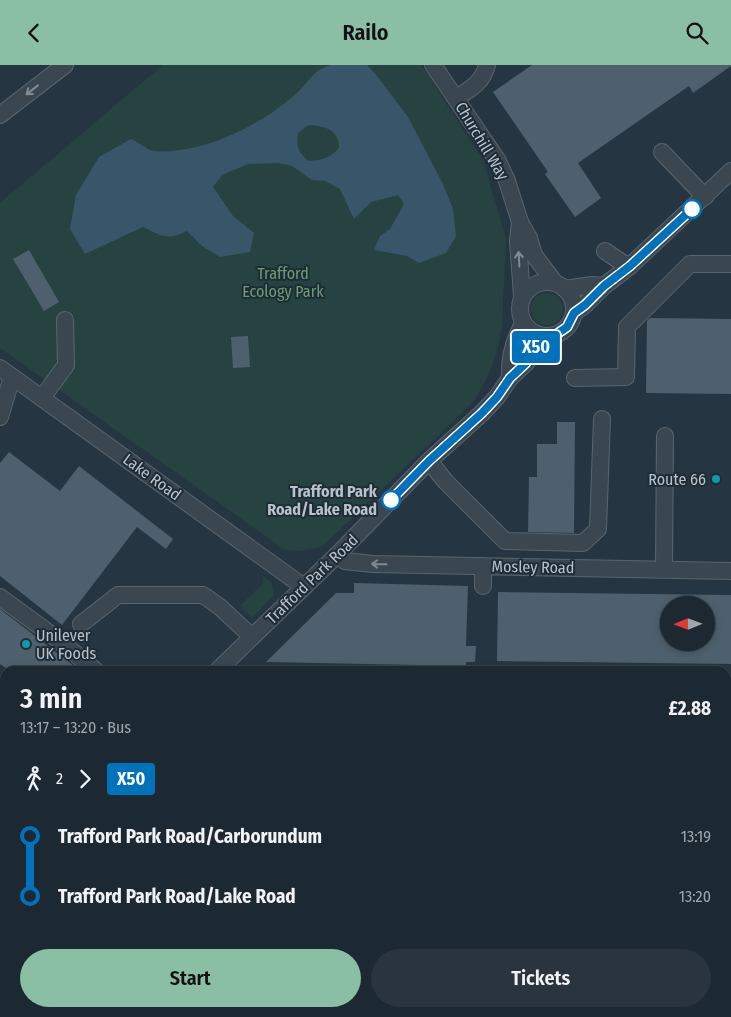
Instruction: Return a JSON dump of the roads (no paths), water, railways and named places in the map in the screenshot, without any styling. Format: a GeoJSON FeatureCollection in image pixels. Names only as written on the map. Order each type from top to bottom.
{"type":"FeatureCollection","features":[{"type":"Feature","properties":{"kind":"street"},"geometry":{"type":"LineString","coordinates":[[0,115],[65,65]]}},
{"type":"Feature","properties":{"kind":"street","name":"Churchill Way"},"geometry":{"type":"LineString","coordinates":[[433,65],[498,161],[534,255],[560,286]]}},
{"type":"Feature","properties":{"kind":"street"},"geometry":{"type":"LineString","coordinates":[[456,98],[483,78],[487,65]]}},
{"type":"Feature","properties":{"kind":"street"},"geometry":{"type":"LineString","coordinates":[[662,152],[705,197]]}},
{"type":"Feature","properties":{"kind":"street"},"geometry":{"type":"LineString","coordinates":[[604,286],[560,286],[546,282],[536,284],[522,296],[519,310],[523,324],[537,335],[546,337],[554,336],[567,327],[574,313],[630,266],[731,171]]}},
{"type":"Feature","properties":{"kind":"street","name":"Churchill Way"},"geometry":{"type":"LineString","coordinates":[[520,222],[518,241],[522,296]]}},
{"type":"Feature","properties":{"kind":"street"},"geometry":{"type":"LineString","coordinates":[[605,251],[630,266]]}},
{"type":"Feature","properties":{"kind":"street"},"geometry":{"type":"LineString","coordinates":[[575,378],[626,377],[627,327],[690,264],[731,264]]}},
{"type":"Feature","properties":{"kind":"street"},"geometry":{"type":"LineString","coordinates":[[560,286],[571,297],[574,313]]}},
{"type":"Feature","properties":{"kind":"street"},"geometry":{"type":"LineString","coordinates":[[42,398],[66,365],[65,320]]}},
{"type":"Feature","properties":{"kind":"street","name":"Trafford Park Road"},"geometry":{"type":"LineString","coordinates":[[510,378],[510,363],[517,334],[523,324]]}},
{"type":"Feature","properties":{"kind":"street","name":"Trafford Park Road"},"geometry":{"type":"LineString","coordinates":[[229,666],[252,637],[337,555],[429,461],[482,413],[497,397],[510,378],[526,363],[538,343],[546,337]]}},
{"type":"Feature","properties":{"kind":"street"},"geometry":{"type":"LineString","coordinates":[[0,417],[6,373]]}},
{"type":"Feature","properties":{"kind":"street","name":"Lake Road"},"geometry":{"type":"LineString","coordinates":[[6,373],[304,587]]}},
{"type":"Feature","properties":{"kind":"street"},"geometry":{"type":"LineString","coordinates":[[429,461],[446,482],[505,541],[583,543],[598,529],[602,419]]}},
{"type":"Feature","properties":{"kind":"street"},"geometry":{"type":"LineString","coordinates":[[664,569],[665,436]]}},
{"type":"Feature","properties":{"kind":"street","name":"Mosley Road"},"geometry":{"type":"LineString","coordinates":[[337,555],[345,561],[354,563],[731,571]]}},
{"type":"Feature","properties":{"kind":"street"},"geometry":{"type":"LineString","coordinates":[[483,586],[484,566]]}},
{"type":"Feature","properties":{"kind":"street"},"geometry":{"type":"LineString","coordinates":[[81,624],[118,595],[203,595],[220,607],[252,637]]}},
{"type":"Feature","properties":{"kind":"street"},"geometry":{"type":"LineString","coordinates":[[0,597],[60,641],[90,666]]}},
{"type":"Feature","properties":{"kind":"water"},"geometry":{"type":"Polygon","coordinates":[[[331,65],[367,65],[408,117],[443,184],[453,209],[456,236],[446,253],[419,263],[407,256],[374,250],[380,236],[390,229],[404,204],[398,195],[371,202],[354,219],[340,189],[325,181],[312,180],[292,166],[279,163],[248,164],[222,175],[213,187],[233,216],[254,233],[250,252],[220,257],[202,246],[187,231],[169,237],[143,227],[85,254],[70,229],[76,195],[99,157],[131,139],[145,148],[154,151],[172,151],[211,143],[267,116],[297,93],[315,73],[331,65]],[[308,125],[298,133],[297,142],[299,149],[302,155],[309,161],[326,158],[339,148],[338,141],[333,132],[324,127],[308,125]]]}},
{"type":"Feature","properties":{"kind":"place","name":"Route 66"},"geometry":{"type":"Point","coordinates":[716,479]}},
{"type":"Feature","properties":{"kind":"place","name":"Trafford Park Road/Lake Road"},"geometry":{"type":"Point","coordinates":[391,500]}},
{"type":"Feature","properties":{"kind":"place","name":"Unilever UK Foods"},"geometry":{"type":"Point","coordinates":[26,644]}},
{"type":"Feature","properties":{"kind":"park label","name":"Trafford Ecology Park"},"geometry":{"type":"Point","coordinates":[283,282]}}]}
